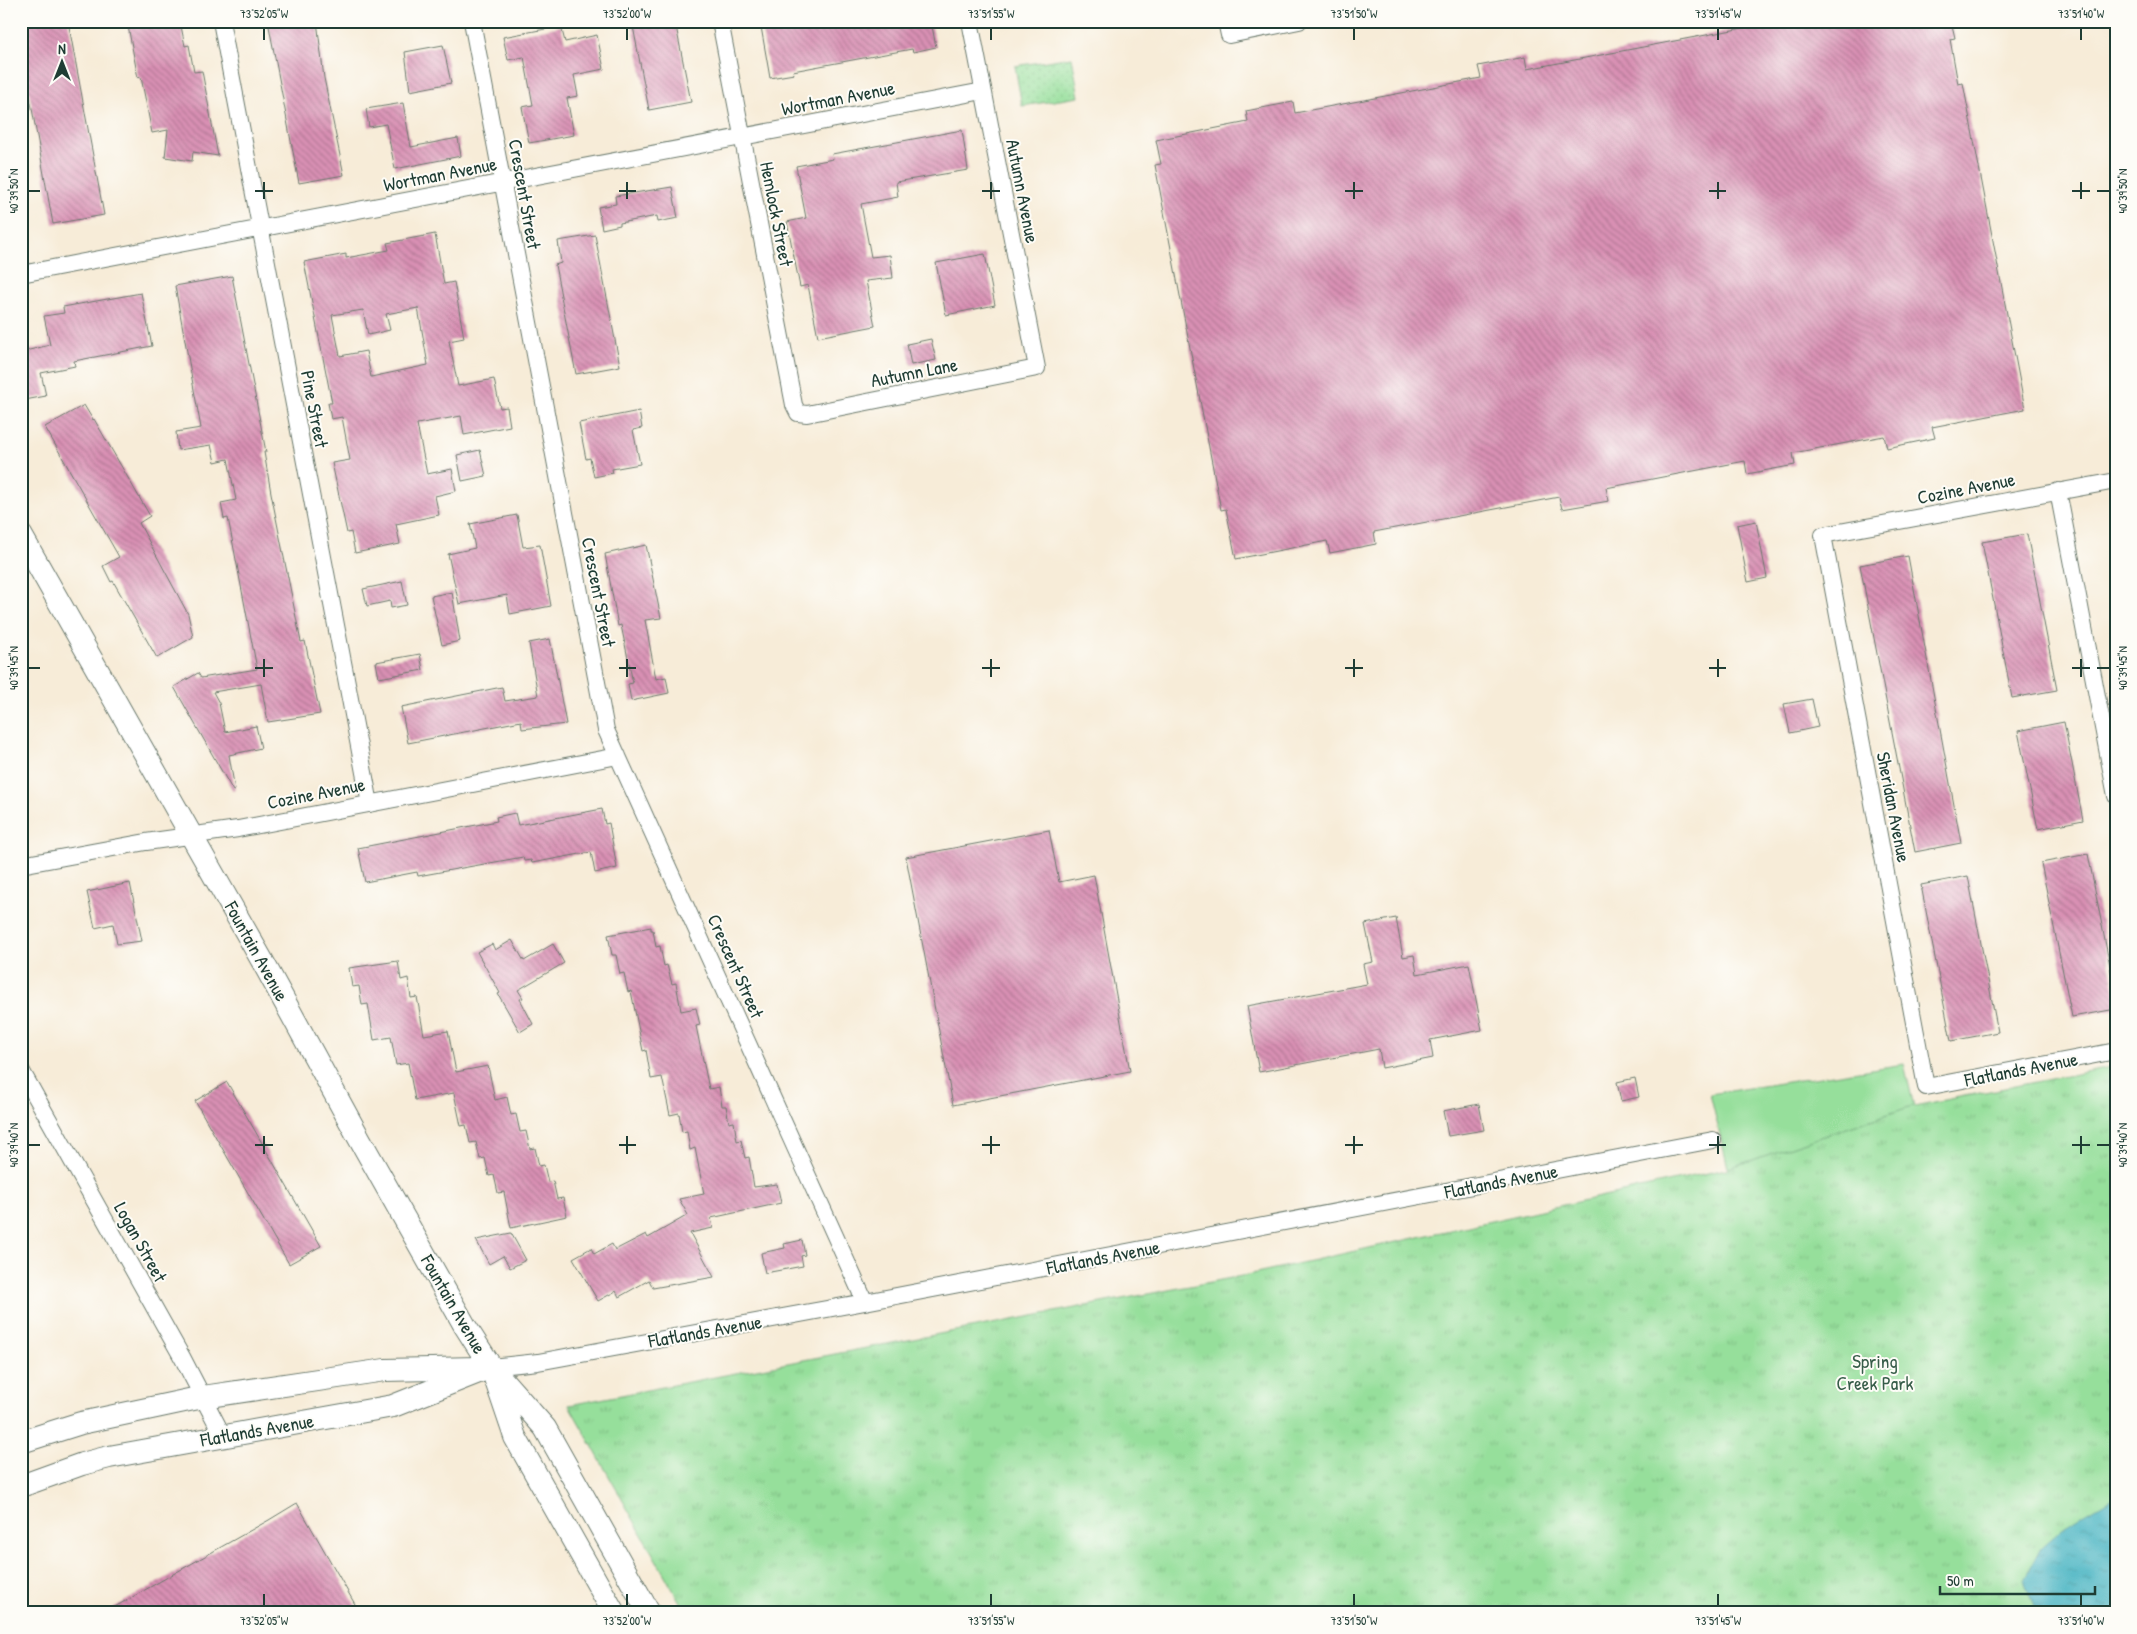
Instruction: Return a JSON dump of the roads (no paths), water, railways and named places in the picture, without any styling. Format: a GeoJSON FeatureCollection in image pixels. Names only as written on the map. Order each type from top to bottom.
{"type":"FeatureCollection","features":[{"type":"Feature","properties":{"kind":"main road","name":"Fountain Avenue"},"geometry":{"type":"LineString","coordinates":[[21,535],[295,1018],[359,1138],[465,1326],[491,1367],[545,1428],[649,1613]]}},
{"type":"Feature","properties":{"kind":"main road","name":"Fountain Avenue"},"geometry":{"type":"LineString","coordinates":[[491,1367],[515,1437],[614,1613]]}},
{"type":"Feature","properties":{"kind":"main road","name":"Flatlands Avenue"},"geometry":{"type":"LineString","coordinates":[[21,1442],[81,1423],[203,1397],[385,1370],[491,1367]]}},
{"type":"Feature","properties":{"kind":"main road","name":"Flatlands Avenue"},"geometry":{"type":"LineString","coordinates":[[21,1486],[100,1459],[393,1406],[491,1367]]}},
{"type":"Feature","properties":{"kind":"street","name":"Pine Street"},"geometry":{"type":"LineString","coordinates":[[221,21],[370,804]]}},
{"type":"Feature","properties":{"kind":"street","name":"Crescent Street"},"geometry":{"type":"LineString","coordinates":[[472,21],[606,730],[865,1302]]}},
{"type":"Feature","properties":{"kind":"street","name":"Hemlock Street"},"geometry":{"type":"LineString","coordinates":[[720,21],[794,405],[798,413]]}},
{"type":"Feature","properties":{"kind":"street","name":"Autumn Avenue"},"geometry":{"type":"LineString","coordinates":[[970,21],[1037,368]]}},
{"type":"Feature","properties":{"kind":"street"},"geometry":{"type":"LineString","coordinates":[[1227,28],[1299,21]]}},
{"type":"Feature","properties":{"kind":"street","name":"Wortman Avenue"},"geometry":{"type":"LineString","coordinates":[[21,274],[984,91]]}},
{"type":"Feature","properties":{"kind":"street","name":"Autumn Lane"},"geometry":{"type":"LineString","coordinates":[[798,413],[807,414],[1037,368]]}},
{"type":"Feature","properties":{"kind":"street","name":"Cozine Avenue"},"geometry":{"type":"LineString","coordinates":[[1823,535],[2116,480]]}},
{"type":"Feature","properties":{"kind":"street"},"geometry":{"type":"LineString","coordinates":[[2058,491],[2116,796]]}},
{"type":"Feature","properties":{"kind":"street","name":"Sheridan Avenue"},"geometry":{"type":"LineString","coordinates":[[1823,535],[1926,1087]]}},
{"type":"Feature","properties":{"kind":"street","name":"Cozine Avenue"},"geometry":{"type":"LineString","coordinates":[[21,865],[191,835],[238,829],[618,756]]}},
{"type":"Feature","properties":{"kind":"street","name":"Flatlands Avenue"},"geometry":{"type":"LineString","coordinates":[[1926,1087],[2116,1050]]}},
{"type":"Feature","properties":{"kind":"street","name":"Logan Street"},"geometry":{"type":"LineString","coordinates":[[21,1070],[128,1259],[223,1436]]}},
{"type":"Feature","properties":{"kind":"street","name":"Flatlands Avenue"},"geometry":{"type":"LineString","coordinates":[[491,1367],[538,1362],[865,1302],[1713,1140]]}},
{"type":"Feature","properties":{"kind":"water"},"geometry":{"type":"Polygon","coordinates":[[[2116,1496],[2116,1613],[2036,1613],[2024,1579],[2041,1547],[2066,1525],[2116,1496]]]}},
{"type":"Feature","properties":{"kind":"park label","name":"Spring Creek Park"},"geometry":{"type":"Point","coordinates":[1875,1372]}}]}
